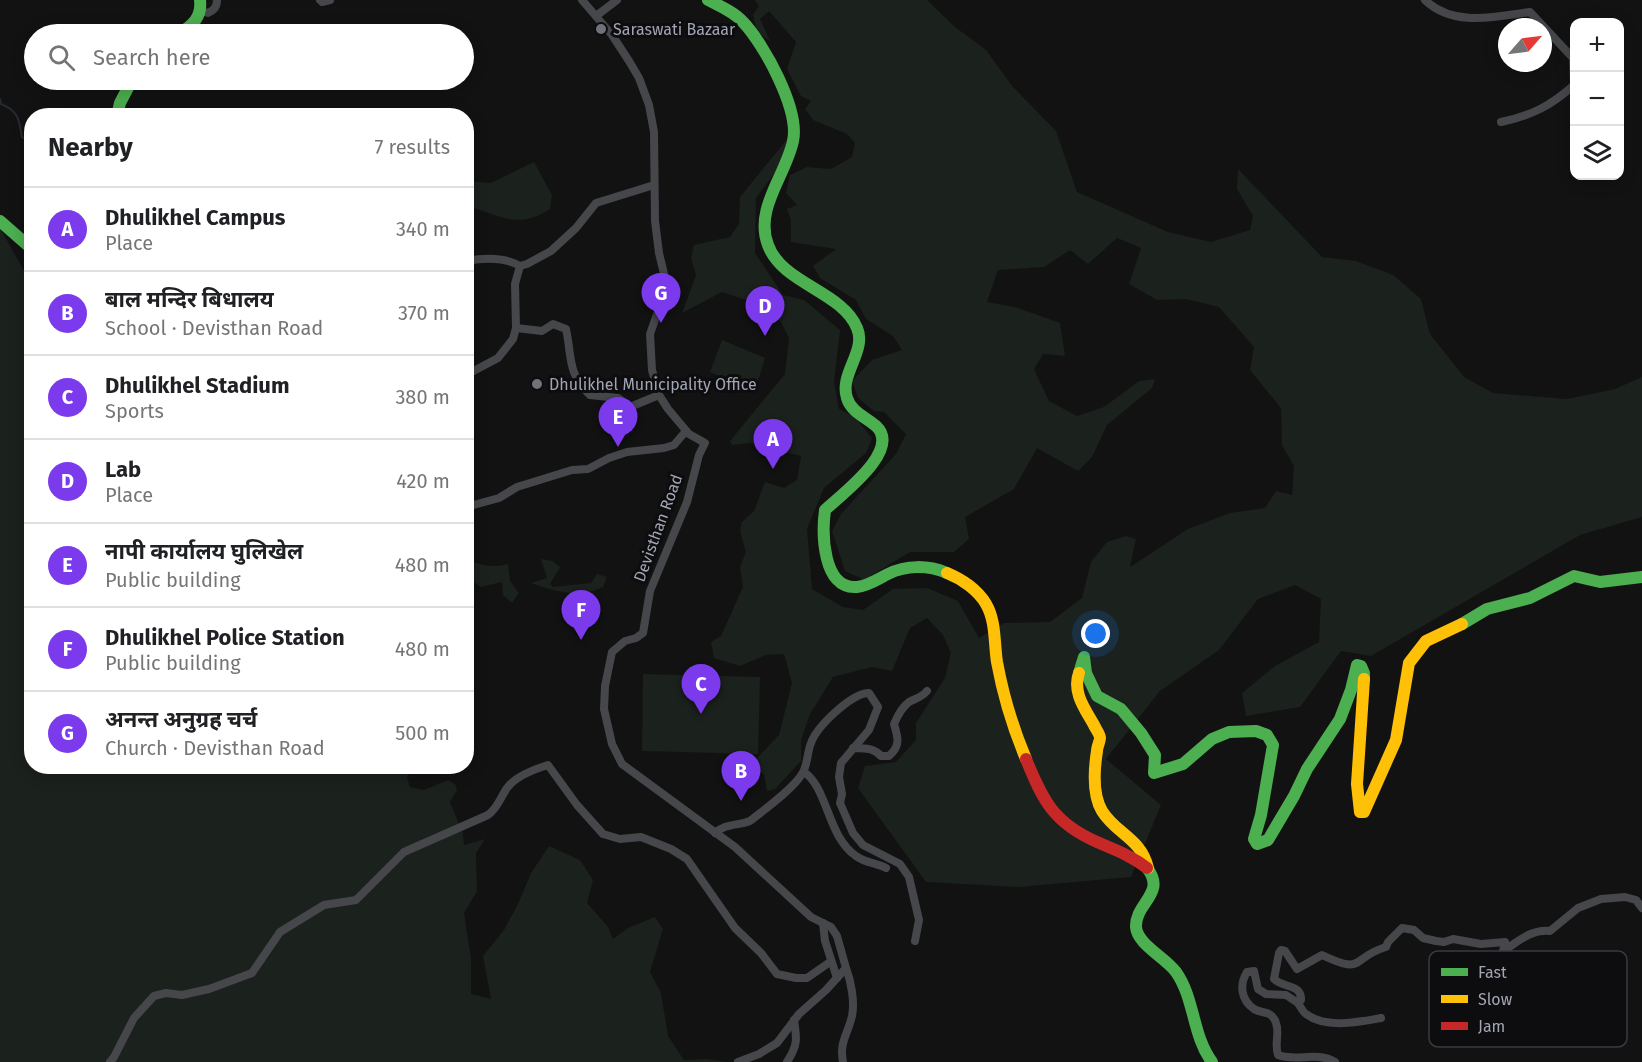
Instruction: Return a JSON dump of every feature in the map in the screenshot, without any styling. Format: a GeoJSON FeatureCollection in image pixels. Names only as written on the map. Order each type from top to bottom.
{"type":"FeatureCollection","features":[{"type":"Feature","properties":{"kind":"main road"},"geometry":{"type":"LineString","coordinates":[[708,0],[741,21],[753,36],[788,99],[794,120],[794,134],[788,157],[765,217],[769,246],[784,267],[832,302],[855,324],[859,334],[846,376],[847,398],[851,406],[878,428],[883,437],[883,449],[877,460],[825,510],[822,545],[831,570],[839,580],[856,588],[896,571],[910,568],[940,568],[973,588],[983,599],[990,612],[999,678],[1023,753],[1040,790],[1063,824],[1137,860],[1148,868]]}},
{"type":"Feature","properties":{"kind":"main road"},"geometry":{"type":"LineString","coordinates":[[194,24],[198,21],[200,5]]}},
{"type":"Feature","properties":{"kind":"main road"},"geometry":{"type":"LineString","coordinates":[[119,108],[127,90]]}},
{"type":"Feature","properties":{"kind":"main road"},"geometry":{"type":"LineString","coordinates":[[0,221],[24,242]]}},
{"type":"Feature","properties":{"kind":"main road"},"geometry":{"type":"LineString","coordinates":[[1212,1062],[1204,1053],[1176,972],[1138,934],[1136,927],[1139,916],[1155,888],[1155,881],[1148,868],[1146,855],[1135,840],[1106,815],[1098,804],[1094,786],[1096,748],[1100,737],[1087,715],[1077,688],[1077,678],[1084,657],[1086,673],[1098,696],[1121,709],[1141,733],[1155,755],[1154,772],[1183,764],[1212,740],[1229,732],[1256,731],[1267,735],[1273,745],[1261,815],[1254,839],[1257,844],[1268,840],[1307,769],[1340,719],[1351,690],[1356,665],[1361,666],[1364,673],[1357,784],[1358,807],[1360,812],[1364,812],[1396,740],[1409,663],[1426,641],[1487,609],[1530,598],[1574,576],[1600,582],[1642,577]]}},
{"type":"Feature","properties":{"kind":"street"},"geometry":{"type":"LineString","coordinates":[[200,5],[208,13],[217,5],[217,0]]}},
{"type":"Feature","properties":{"kind":"street"},"geometry":{"type":"LineString","coordinates":[[320,0],[322,2],[330,0]]}},
{"type":"Feature","properties":{"kind":"street","name":"Devisthan Road"},"geometry":{"type":"LineString","coordinates":[[582,0],[629,61],[645,93],[652,116],[659,253],[665,278],[665,292],[650,334],[652,370],[659,395],[686,431],[705,443],[699,455],[687,502],[650,591],[644,633],[625,641],[612,652],[605,686],[604,708],[612,744],[622,764],[735,847],[811,917],[831,927],[837,936],[850,987],[852,1014],[844,1034],[841,1051],[843,1062]]}},
{"type":"Feature","properties":{"kind":"street"},"geometry":{"type":"LineString","coordinates":[[596,16],[617,0]]}},
{"type":"Feature","properties":{"kind":"street"},"geometry":{"type":"LineString","coordinates":[[1425,0],[1434,9],[1452,16],[1483,18],[1530,12],[1573,58],[1574,72]]}},
{"type":"Feature","properties":{"kind":"street"},"geometry":{"type":"LineString","coordinates":[[1501,122],[1521,118],[1557,101],[1570,89]]}},
{"type":"Feature","properties":{"kind":"street"},"geometry":{"type":"LineString","coordinates":[[474,259],[499,259],[520,266],[527,264],[551,251],[576,228],[596,203],[654,185]]}},
{"type":"Feature","properties":{"kind":"street"},"geometry":{"type":"LineString","coordinates":[[474,370],[504,353],[513,339],[516,328],[515,284],[520,266]]}},
{"type":"Feature","properties":{"kind":"street"},"geometry":{"type":"LineString","coordinates":[[516,328],[542,331],[553,324],[566,329],[570,361],[584,390],[590,395],[618,398],[630,407]]}},
{"type":"Feature","properties":{"kind":"street"},"geometry":{"type":"LineString","coordinates":[[618,426],[621,416],[630,407],[659,395]]}},
{"type":"Feature","properties":{"kind":"street"},"geometry":{"type":"LineString","coordinates":[[474,505],[500,498],[517,487],[572,470],[588,469],[627,452],[674,445],[686,431]]}},
{"type":"Feature","properties":{"kind":"street"},"geometry":{"type":"LineString","coordinates":[[854,748],[869,748],[881,756],[889,756],[893,753],[898,745],[894,724],[911,701],[922,698],[927,691]]}},
{"type":"Feature","properties":{"kind":"street"},"geometry":{"type":"LineString","coordinates":[[715,833],[727,824],[742,824],[750,821],[796,781],[804,772],[810,743],[816,732],[850,699],[862,693],[869,693],[878,707],[869,730],[841,763],[840,803],[853,833],[863,845],[900,864],[909,878],[919,920],[915,941]]}},
{"type":"Feature","properties":{"kind":"street"},"geometry":{"type":"LineString","coordinates":[[110,1062],[134,1018],[154,996],[166,993],[182,995],[209,989],[252,973],[280,932],[324,905],[356,900],[404,852],[488,815],[495,810],[508,786],[548,765],[577,805],[603,834],[620,839],[641,837],[671,849],[687,859],[735,928],[761,953],[777,974],[807,978],[830,962]]}},
{"type":"Feature","properties":{"kind":"street"},"geometry":{"type":"LineString","coordinates":[[804,772],[814,781],[842,842],[856,857],[886,868]]}},
{"type":"Feature","properties":{"kind":"street"},"geometry":{"type":"LineString","coordinates":[[1298,1003],[1301,995],[1297,989],[1279,984],[1275,979],[1281,950],[1286,951],[1297,969],[1322,955],[1341,964],[1354,966],[1374,951],[1386,947],[1402,928],[1414,930],[1423,938],[1436,941],[1444,942],[1453,939],[1481,944],[1505,942],[1503,951],[1533,932],[1550,931],[1578,908],[1601,899],[1625,897],[1636,900],[1642,908]]}},
{"type":"Feature","properties":{"kind":"street"},"geometry":{"type":"LineString","coordinates":[[823,923],[830,962],[837,978]]}},
{"type":"Feature","properties":{"kind":"street"},"geometry":{"type":"LineString","coordinates":[[738,1062],[759,1054],[777,1043],[794,1020],[846,968]]}},
{"type":"Feature","properties":{"kind":"street"},"geometry":{"type":"LineString","coordinates":[[1335,1062],[1320,1056],[1286,1058],[1278,1055],[1275,1019],[1267,1012],[1256,1011],[1247,1003],[1242,990],[1242,981],[1247,972],[1254,971],[1258,989],[1266,994],[1286,994],[1298,1003],[1305,1014],[1318,1019],[1346,1024],[1381,1018]]}},
{"type":"Feature","properties":{"kind":"street"},"geometry":{"type":"LineString","coordinates":[[787,1062],[794,1051],[797,1038],[794,1020]]}},
{"type":"Feature","properties":{"kind":"shaded area"},"geometry":{"type":"Polygon","coordinates":[[[755,0],[927,0],[955,27],[986,50],[1013,87],[1056,131],[1077,192],[1168,232],[1211,242],[1250,230],[1253,216],[1237,189],[1238,169],[1322,257],[1356,261],[1393,275],[1421,299],[1430,334],[1464,377],[1493,393],[1567,399],[1615,389],[1642,377],[1642,517],[1580,535],[1371,656],[1341,651],[1300,707],[1246,716],[1242,693],[1275,666],[1319,642],[1321,599],[1295,585],[1258,599],[1219,650],[1160,691],[1106,759],[1161,805],[1131,877],[1019,887],[926,882],[858,788],[865,766],[896,762],[916,740],[916,723],[945,678],[951,653],[943,635],[927,618],[910,628],[892,671],[872,667],[833,677],[810,714],[801,740],[801,761],[775,789],[767,791],[764,774],[747,768],[742,760],[755,760],[779,735],[792,683],[784,654],[766,655],[740,666],[714,658],[711,642],[721,636],[743,587],[740,567],[746,552],[740,531],[742,522],[754,511],[765,482],[784,488],[797,480],[801,456],[749,443],[732,445],[730,441],[785,374],[789,338],[778,316],[759,311],[756,303],[722,292],[682,313],[696,275],[691,258],[694,245],[730,237],[739,224],[740,197],[788,138],[780,166],[756,198],[755,253],[783,295],[804,300],[840,330],[834,382],[839,409],[855,417],[872,438],[866,453],[824,488],[807,529],[812,589],[843,607],[863,610],[893,589],[927,588],[958,601],[979,638],[1004,623],[1050,622],[1082,598],[1091,562],[1107,542],[1126,536],[1136,539],[1130,567],[1188,529],[1230,513],[1265,508],[1276,491],[1292,495],[1294,466],[1282,445],[1281,408],[1250,370],[1254,347],[1219,307],[1186,299],[1157,300],[1129,284],[1141,248],[1117,238],[1088,264],[1070,250],[1044,267],[998,270],[987,302],[1015,307],[1060,323],[1065,356],[1043,354],[1034,369],[1049,401],[1077,416],[1104,407],[1139,381],[1155,379],[1152,388],[1107,425],[1092,457],[1078,471],[1037,448],[1014,489],[965,517],[969,539],[954,552],[910,552],[864,580],[845,571],[832,531],[841,514],[896,454],[906,434],[884,412],[874,411],[858,398],[852,381],[872,360],[902,350],[893,336],[866,319],[856,300],[820,278],[813,266],[836,249],[791,242],[791,220],[787,209],[797,205],[786,193],[790,175],[807,167],[831,169],[852,157],[855,143],[847,134],[813,120],[805,109],[811,101],[801,96],[787,69],[796,42],[769,11],[760,19],[770,41],[757,32],[753,15],[759,6],[755,0]]]}},
{"type":"Feature","properties":{"kind":"shaded area"},"geometry":{"type":"Polygon","coordinates":[[[534,162],[552,195],[550,209],[529,219],[520,220],[474,208],[474,181],[491,183],[534,162]]]}},
{"type":"Feature","properties":{"kind":"shaded area"},"geometry":{"type":"Polygon","coordinates":[[[0,228],[24,271],[24,774],[408,774],[410,787],[424,790],[448,780],[455,784],[457,790],[450,802],[463,834],[464,845],[485,839],[476,853],[477,891],[464,913],[471,959],[471,994],[491,999],[483,956],[504,930],[531,873],[549,846],[580,860],[593,880],[587,903],[608,927],[613,939],[628,928],[655,917],[663,929],[650,972],[661,993],[668,1036],[684,1060],[706,1059],[727,1062],[0,1062],[0,228]]]}},
{"type":"Feature","properties":{"kind":"shaded area"},"geometry":{"type":"Polygon","coordinates":[[[722,340],[765,358],[755,391],[710,372],[722,340]]]}},
{"type":"Feature","properties":{"kind":"shaded area"},"geometry":{"type":"Polygon","coordinates":[[[541,559],[553,561],[560,567],[550,584],[553,587],[591,583],[597,574],[607,577],[603,587],[585,593],[549,589],[531,583],[547,578],[541,559]]]}},
{"type":"Feature","properties":{"kind":"shaded area"},"geometry":{"type":"Polygon","coordinates":[[[474,561],[497,566],[508,564],[510,581],[519,593],[512,603],[503,595],[502,582],[481,587],[474,582],[474,561]]]}},
{"type":"Feature","properties":{"kind":"shaded area"},"geometry":{"type":"Polygon","coordinates":[[[643,674],[760,677],[758,754],[642,751],[643,674]]]}},
{"type":"Feature","properties":{"kind":"waterway"},"geometry":{"type":"LineString","coordinates":[[0,99],[1,104],[15,113],[24,138]]}},
{"type":"Feature","properties":{"kind":"traffic: fast"},"geometry":{"type":"LineString","coordinates":[[191,24],[200,11],[200,0]]}},
{"type":"Feature","properties":{"kind":"traffic: fast"},"geometry":{"type":"LineString","coordinates":[[708,0],[743,22],[770,61],[786,96],[794,128],[793,141],[768,205],[765,218],[768,245],[775,258],[786,269],[839,305],[857,328],[859,345],[849,371],[847,398],[852,407],[876,426],[882,436],[881,447],[876,459],[867,471],[825,510],[825,545],[831,570],[845,585],[857,587],[869,584],[895,571],[910,568],[932,569],[947,573]]}},
{"type":"Feature","properties":{"kind":"traffic: fast"},"geometry":{"type":"LineString","coordinates":[[119,108],[127,90]]}},
{"type":"Feature","properties":{"kind":"traffic: fast"},"geometry":{"type":"LineString","coordinates":[[0,221],[24,242]]}},
{"type":"Feature","properties":{"kind":"traffic: fast"},"geometry":{"type":"LineString","coordinates":[[1462,624],[1487,609],[1530,598],[1574,576],[1600,582],[1642,577]]}},
{"type":"Feature","properties":{"kind":"traffic: fast"},"geometry":{"type":"LineString","coordinates":[[1079,673],[1084,657],[1086,673],[1097,696],[1121,709],[1141,733],[1155,755],[1154,773],[1183,764],[1212,739],[1229,732],[1256,731],[1267,735],[1273,745],[1261,815],[1254,839],[1257,844],[1268,840],[1307,769],[1340,719],[1357,665],[1361,666],[1364,679]]}},
{"type":"Feature","properties":{"kind":"traffic: fast"},"geometry":{"type":"LineString","coordinates":[[1147,868],[1154,884],[1137,919],[1138,933],[1146,945],[1176,972],[1187,994],[1205,1051],[1212,1062]]}},
{"type":"Feature","properties":{"kind":"traffic: slow"},"geometry":{"type":"LineString","coordinates":[[947,573],[974,590],[983,599],[989,611],[1002,687],[1026,759]]}},
{"type":"Feature","properties":{"kind":"traffic: slow"},"geometry":{"type":"LineString","coordinates":[[1364,679],[1357,784],[1360,812],[1364,812],[1396,740],[1409,663],[1426,641],[1462,624]]}},
{"type":"Feature","properties":{"kind":"traffic: slow"},"geometry":{"type":"LineString","coordinates":[[1079,673],[1078,694],[1100,736],[1095,774],[1095,790],[1099,804],[1108,819],[1140,850],[1148,868]]}},
{"type":"Feature","properties":{"kind":"traffic: jam"},"geometry":{"type":"LineString","coordinates":[[1026,759],[1038,787],[1060,818],[1082,835],[1147,868]]}},
{"type":"Feature","properties":{"kind":"place","name":"Saraswati Bazaar"},"geometry":{"type":"Point","coordinates":[601,29]}},
{"type":"Feature","properties":{"kind":"place","name":"अनन्त अनुग्रह चर्च"},"geometry":{"type":"Point","coordinates":[661,323]}},
{"type":"Feature","properties":{"kind":"place","name":"Lab"},"geometry":{"type":"Point","coordinates":[765,336]}},
{"type":"Feature","properties":{"kind":"place","name":"Dhulikhel Municipality Office"},"geometry":{"type":"Point","coordinates":[537,384]}},
{"type":"Feature","properties":{"kind":"place","name":"नापी कार्यालय घुलिखेल"},"geometry":{"type":"Point","coordinates":[618,447]}},
{"type":"Feature","properties":{"kind":"place","name":"Dhulikhel Campus"},"geometry":{"type":"Point","coordinates":[773,469]}},
{"type":"Feature","properties":{"kind":"place","name":"Dhulikhel Police Station"},"geometry":{"type":"Point","coordinates":[581,640]}},
{"type":"Feature","properties":{"kind":"place","name":"Dhulikhel Stadium"},"geometry":{"type":"Point","coordinates":[701,714]}},
{"type":"Feature","properties":{"kind":"place","name":"बाल मन्दिर बिधालय"},"geometry":{"type":"Point","coordinates":[741,801]}}]}
